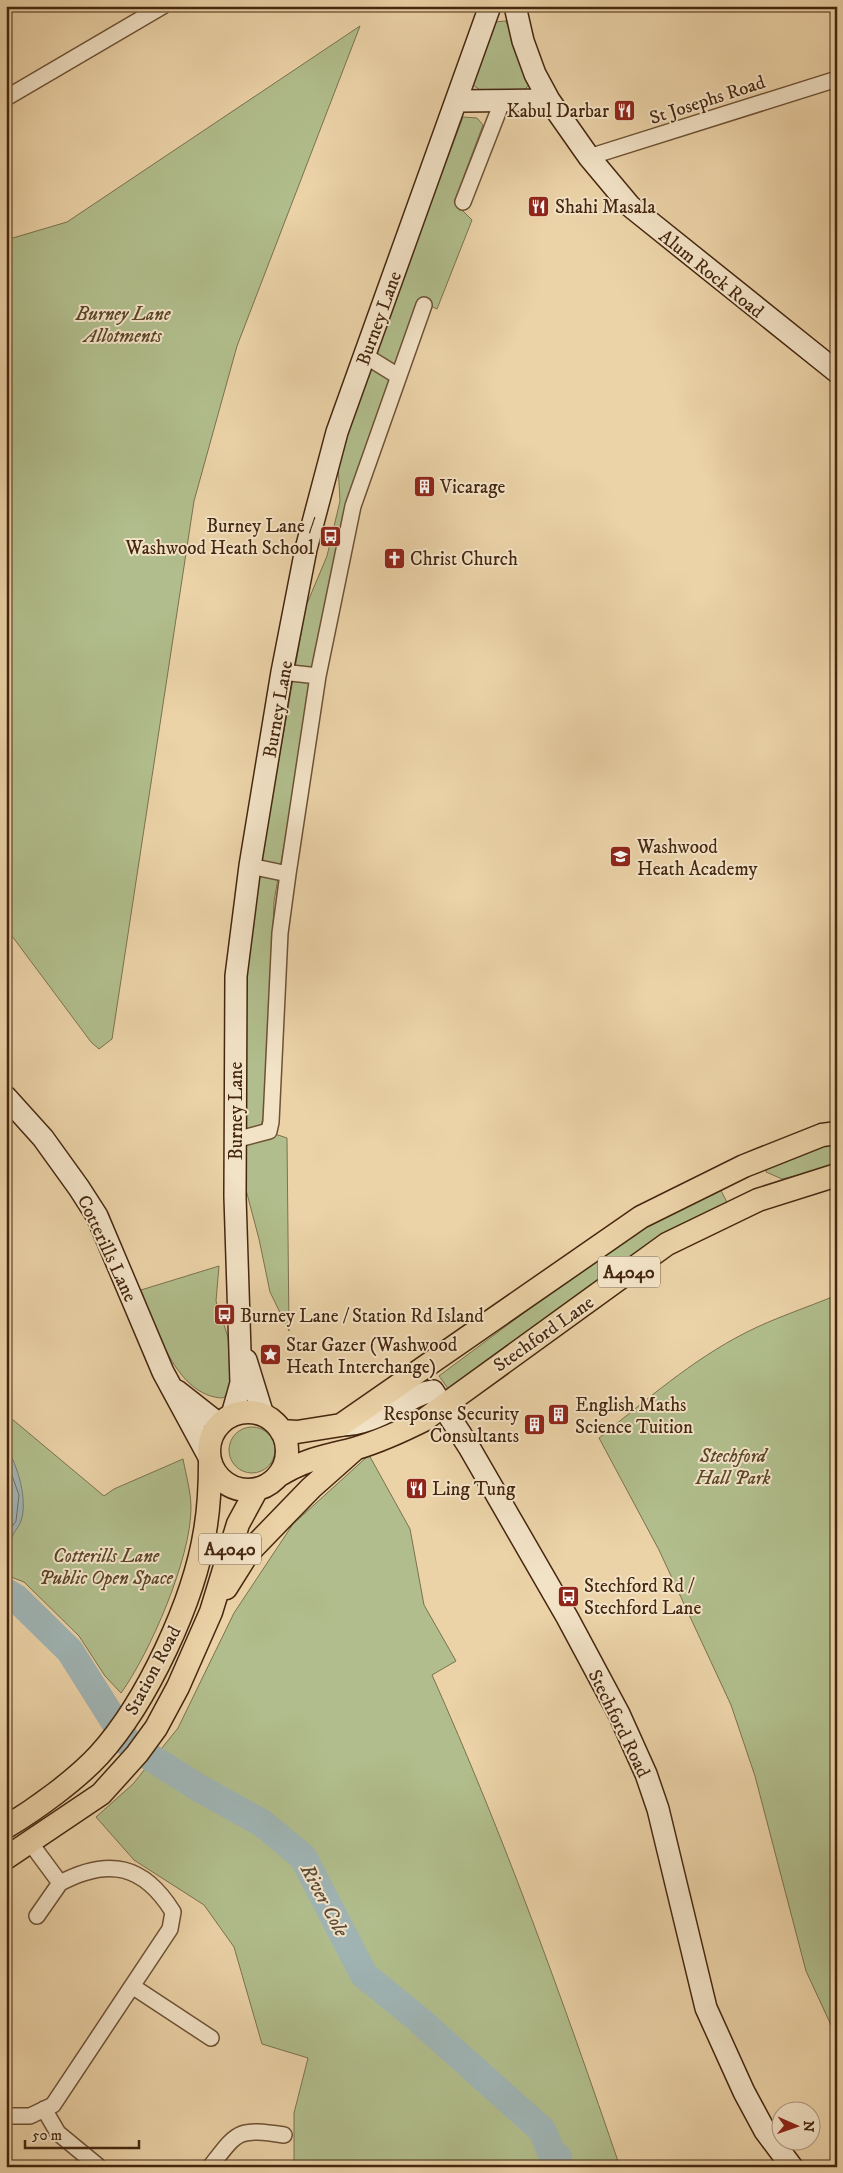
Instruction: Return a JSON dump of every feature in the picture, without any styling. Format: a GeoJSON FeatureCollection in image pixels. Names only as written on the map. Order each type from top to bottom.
{"type":"FeatureCollection","features":[{"type":"Feature","properties":{"kind":"main road","name":"Stechford Lane"},"geometry":{"type":"LineString","coordinates":[[281,1431],[298,1432],[341,1425],[641,1217],[744,1166],[822,1136],[837,1133]]}},
{"type":"Feature","properties":{"kind":"main road"},"geometry":{"type":"LineString","coordinates":[[744,1166],[758,1200]]}},
{"type":"Feature","properties":{"kind":"main road","name":"Stechford Lane"},"geometry":{"type":"LineString","coordinates":[[278,1476],[299,1463],[356,1448],[402,1432],[443,1407],[466,1387],[667,1244],[758,1200],[837,1175]]}},
{"type":"Feature","properties":{"kind":"main road"},"geometry":{"type":"LineString","coordinates":[[248,1412],[263,1415],[274,1422],[281,1431],[287,1450],[283,1468],[278,1476],[268,1484],[257,1489],[242,1489],[227,1484],[219,1478],[210,1460],[209,1445],[212,1434],[226,1419],[248,1412]]}},
{"type":"Feature","properties":{"kind":"main road"},"geometry":{"type":"LineString","coordinates":[[211,1612],[248,1554],[311,1488],[356,1448]]}},
{"type":"Feature","properties":{"kind":"main road","name":"Station Road"},"geometry":{"type":"LineString","coordinates":[[6,1827],[26,1815],[99,1755],[133,1711],[171,1638],[192,1579],[205,1532],[210,1460]]}},
{"type":"Feature","properties":{"kind":"main road","name":"A4040"},"geometry":{"type":"LineString","coordinates":[[211,1612],[238,1524],[257,1489]]}},
{"type":"Feature","properties":{"kind":"main road","name":"Station Road"},"geometry":{"type":"LineString","coordinates":[[30,1841],[101,1794],[156,1728],[178,1687],[211,1612]]}},
{"type":"Feature","properties":{"kind":"main road","name":"A4040"},"geometry":{"type":"LineString","coordinates":[[6,1858],[30,1841]]}},
{"type":"Feature","properties":{"kind":"street"},"geometry":{"type":"LineString","coordinates":[[6,98],[163,6]]}},
{"type":"Feature","properties":{"kind":"street","name":"Burney Lane"},"geometry":{"type":"LineString","coordinates":[[226,1419],[241,1383],[235,1196],[236,976],[250,866],[282,672],[306,549],[337,432],[490,6]]}},
{"type":"Feature","properties":{"kind":"street","name":"Alum Rock Road"},"geometry":{"type":"LineString","coordinates":[[515,6],[526,49],[535,74],[549,100],[589,157],[630,206],[837,372]]}},
{"type":"Feature","properties":{"kind":"street","name":"St Josephs Road"},"geometry":{"type":"LineString","coordinates":[[589,157],[837,79]]}},
{"type":"Feature","properties":{"kind":"street"},"geometry":{"type":"LineString","coordinates":[[457,102],[549,100]]}},
{"type":"Feature","properties":{"kind":"street"},"geometry":{"type":"LineString","coordinates":[[462,202],[502,102]]}},
{"type":"Feature","properties":{"kind":"street"},"geometry":{"type":"LineString","coordinates":[[235,1140],[269,1131],[280,933],[318,676],[353,506],[424,305]]}},
{"type":"Feature","properties":{"kind":"street"},"geometry":{"type":"LineString","coordinates":[[364,355],[398,376]]}},
{"type":"Feature","properties":{"kind":"street"},"geometry":{"type":"LineString","coordinates":[[282,672],[318,676]]}},
{"type":"Feature","properties":{"kind":"street"},"geometry":{"type":"LineString","coordinates":[[250,866],[288,874]]}},
{"type":"Feature","properties":{"kind":"street","name":"Cotterills Lane"},"geometry":{"type":"LineString","coordinates":[[6,1097],[43,1138],[80,1188],[97,1216],[171,1387],[210,1460]]}},
{"type":"Feature","properties":{"kind":"street","name":"Burney Lane"},"geometry":{"type":"LineString","coordinates":[[240,1341],[263,1415]]}},
{"type":"Feature","properties":{"kind":"street","name":"Cotterills Lane"},"geometry":{"type":"LineString","coordinates":[[171,1387],[226,1419]]}},
{"type":"Feature","properties":{"kind":"street","name":"Stechford Road"},"geometry":{"type":"LineString","coordinates":[[341,1425],[364,1422],[398,1407],[415,1396],[434,1391],[562,1609],[619,1714],[646,1774],[658,1808],[706,2008],[744,2092],[765,2131],[792,2167]]}},
{"type":"Feature","properties":{"kind":"street"},"geometry":{"type":"LineString","coordinates":[[30,1841],[60,1882]]}},
{"type":"Feature","properties":{"kind":"street"},"geometry":{"type":"LineString","coordinates":[[6,2116],[30,2116],[53,2105],[170,1929],[173,1912],[163,1896],[146,1879],[130,1870],[107,1869],[80,1874],[60,1882],[36,1916]]}},
{"type":"Feature","properties":{"kind":"street"},"geometry":{"type":"LineString","coordinates":[[132,1986],[211,2038]]}},
{"type":"Feature","properties":{"kind":"street"},"geometry":{"type":"LineString","coordinates":[[44,2109],[58,2133],[98,2166]]}},
{"type":"Feature","properties":{"kind":"street"},"geometry":{"type":"LineString","coordinates":[[210,2167],[240,2133],[252,2130],[284,2134]]}},
{"type":"Feature","properties":{"kind":"green space"},"geometry":{"type":"Polygon","coordinates":[[[506,21],[529,85],[522,92],[483,92],[473,85],[487,30],[494,22],[506,21]]]}},
{"type":"Feature","properties":{"kind":"green space","name":"Burney Lane Allotments"},"geometry":{"type":"Polygon","coordinates":[[[360,26],[237,346],[194,501],[112,1039],[99,1049],[91,1042],[6,928],[6,240],[67,222],[360,26]]]}},
{"type":"Feature","properties":{"kind":"green space"},"geometry":{"type":"Polygon","coordinates":[[[463,117],[477,118],[483,125],[454,202],[472,220],[437,309],[419,300],[358,472],[312,690],[274,901],[266,1107],[260,1129],[287,1138],[289,1331],[270,1292],[246,1190],[242,1066],[249,947],[257,883],[306,606],[327,556],[340,501],[338,465],[366,376],[463,117]]]}},
{"type":"Feature","properties":{"kind":"green space"},"geometry":{"type":"Polygon","coordinates":[[[837,1142],[837,1166],[782,1179],[766,1172],[767,1166],[837,1142]]]}},
{"type":"Feature","properties":{"kind":"green space"},"geometry":{"type":"Polygon","coordinates":[[[718,1185],[728,1204],[449,1390],[439,1376],[643,1224],[718,1185]]]}},
{"type":"Feature","properties":{"kind":"green space"},"geometry":{"type":"Polygon","coordinates":[[[219,1266],[216,1301],[228,1337],[232,1380],[229,1392],[223,1398],[207,1395],[192,1386],[180,1373],[161,1340],[141,1290],[219,1266]]]}},
{"type":"Feature","properties":{"kind":"green space","name":"Stechford Hall Park"},"geometry":{"type":"Polygon","coordinates":[[[837,1295],[837,2038],[806,1971],[755,1776],[731,1705],[659,1550],[599,1438],[669,1382],[725,1344],[767,1323],[837,1295]]]}},
{"type":"Feature","properties":{"kind":"green space","name":"Cotterills Lane Public Open Space"},"geometry":{"type":"Polygon","coordinates":[[[6,1414],[104,1496],[114,1489],[183,1459],[191,1508],[184,1552],[167,1604],[156,1630],[121,1693],[105,1676],[79,1636],[24,1582],[6,1575],[6,1414]]]}},
{"type":"Feature","properties":{"kind":"green space"},"geometry":{"type":"Polygon","coordinates":[[[257,1427],[269,1433],[274,1441],[274,1459],[269,1467],[261,1472],[247,1473],[235,1467],[230,1459],[229,1445],[235,1433],[243,1428],[257,1427]]]}},
{"type":"Feature","properties":{"kind":"green space"},"geometry":{"type":"Polygon","coordinates":[[[369,1455],[410,1529],[424,1605],[456,1661],[432,1675],[484,1796],[532,1919],[620,2167],[294,2167],[294,2113],[308,2058],[262,2044],[234,1947],[204,1905],[134,1860],[96,1817],[133,1784],[178,1728],[234,1613],[293,1524],[369,1455]]]}},
{"type":"Feature","properties":{"kind":"water"},"geometry":{"type":"Polygon","coordinates":[[[6,1447],[21,1483],[23,1504],[21,1521],[11,1542],[6,1539],[6,1447]]]}},
{"type":"Feature","properties":{"kind":"waterway","name":"River Cole"},"geometry":{"type":"LineString","coordinates":[[6,1592],[16,1598],[70,1651],[128,1743],[199,1788],[262,1823],[303,1857],[364,1975],[418,2019],[542,2130],[552,2154],[558,2157],[557,2167]]}},
{"type":"Feature","properties":{"kind":"place","name":"Kabul Darbar"},"geometry":{"type":"Point","coordinates":[625,110]}},
{"type":"Feature","properties":{"kind":"place","name":"Shahi Masala"},"geometry":{"type":"Point","coordinates":[539,206]}},
{"type":"Feature","properties":{"kind":"place","name":"Vicarage"},"geometry":{"type":"Point","coordinates":[424,486]}},
{"type":"Feature","properties":{"kind":"place","name":"Burney Lane / Washwood Heath School"},"geometry":{"type":"Point","coordinates":[330,536]}},
{"type":"Feature","properties":{"kind":"place","name":"Christ Church"},"geometry":{"type":"Point","coordinates":[394,558]}},
{"type":"Feature","properties":{"kind":"place","name":"Washwood Heath Academy"},"geometry":{"type":"Point","coordinates":[621,857]}},
{"type":"Feature","properties":{"kind":"place","name":"Burney Lane / Station Rd Island"},"geometry":{"type":"Point","coordinates":[224,1315]}},
{"type":"Feature","properties":{"kind":"place","name":"Star Gazer (Washwood Heath Interchange)"},"geometry":{"type":"Point","coordinates":[270,1355]}},
{"type":"Feature","properties":{"kind":"place","name":"English Maths Science Tuition"},"geometry":{"type":"Point","coordinates":[559,1415]}},
{"type":"Feature","properties":{"kind":"place","name":"Response Security Consultants"},"geometry":{"type":"Point","coordinates":[535,1424]}},
{"type":"Feature","properties":{"kind":"place","name":"Ling Tung"},"geometry":{"type":"Point","coordinates":[416,1488]}},
{"type":"Feature","properties":{"kind":"place","name":"Stechford Rd / Stechford Lane"},"geometry":{"type":"Point","coordinates":[568,1596]}}]}
